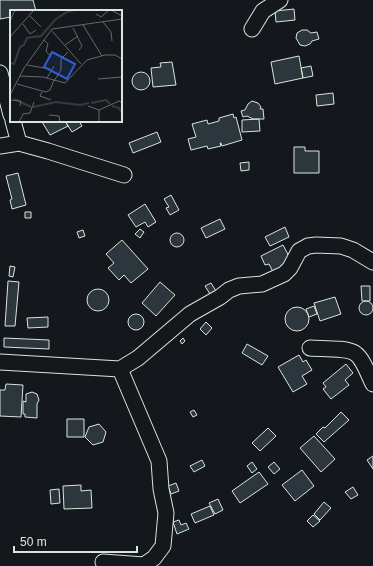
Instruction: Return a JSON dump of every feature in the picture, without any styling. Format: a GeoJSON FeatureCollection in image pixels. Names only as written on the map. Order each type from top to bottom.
{"type":"FeatureCollection","features":[{"type":"Feature","properties":{"kind":"street"},"geometry":{"type":"LineString","coordinates":[[252,29],[263,11],[280,0]]}},
{"type":"Feature","properties":{"kind":"street"},"geometry":{"type":"LineString","coordinates":[[0,73],[10,111]]}},
{"type":"Feature","properties":{"kind":"street"},"geometry":{"type":"LineString","coordinates":[[13,122],[19,143]]}},
{"type":"Feature","properties":{"kind":"street"},"geometry":{"type":"LineString","coordinates":[[0,146],[19,143],[48,150],[124,175]]}},
{"type":"Feature","properties":{"kind":"street"},"geometry":{"type":"LineString","coordinates":[[0,362],[120,369],[138,358],[190,314],[220,297],[229,290],[238,286],[262,284],[284,274],[290,268],[299,251],[303,248],[316,245],[341,246],[353,250],[373,262]]}},
{"type":"Feature","properties":{"kind":"street"},"geometry":{"type":"LineString","coordinates":[[310,348],[345,350],[356,353],[373,384]]}},
{"type":"Feature","properties":{"kind":"street"},"geometry":{"type":"LineString","coordinates":[[103,562],[144,565],[158,553],[165,535],[166,513],[161,489],[159,461],[120,369]]}},
{"type":"Feature","properties":{"kind":"building"},"geometry":{"type":"Polygon","coordinates":[[[0,0],[33,0],[36,10],[10,10],[10,17],[0,19],[0,0]]]}},
{"type":"Feature","properties":{"kind":"building"},"geometry":{"type":"Polygon","coordinates":[[[294,9],[295,20],[276,22],[275,11],[294,9]]]}},
{"type":"Feature","properties":{"kind":"building"},"geometry":{"type":"Polygon","coordinates":[[[302,30],[307,30],[311,33],[317,32],[319,39],[312,41],[310,44],[305,46],[300,45],[296,38],[297,33],[302,30]]]}},
{"type":"Feature","properties":{"kind":"building"},"geometry":{"type":"Polygon","coordinates":[[[299,56],[303,78],[275,84],[271,62],[299,56]]]}},
{"type":"Feature","properties":{"kind":"building"},"geometry":{"type":"Polygon","coordinates":[[[172,62],[176,85],[153,87],[151,68],[161,67],[160,63],[172,62]]]}},
{"type":"Feature","properties":{"kind":"building"},"geometry":{"type":"Polygon","coordinates":[[[311,66],[313,76],[303,78],[301,68],[311,66]]]}},
{"type":"Feature","properties":{"kind":"building"},"geometry":{"type":"Polygon","coordinates":[[[137,72],[145,72],[150,77],[148,88],[145,90],[137,90],[132,85],[132,77],[137,72]]]}},
{"type":"Feature","properties":{"kind":"building"},"geometry":{"type":"Polygon","coordinates":[[[333,93],[334,104],[317,106],[316,95],[333,93]]]}},
{"type":"Feature","properties":{"kind":"building"},"geometry":{"type":"Polygon","coordinates":[[[252,101],[258,103],[261,107],[260,109],[263,109],[264,119],[253,119],[247,116],[243,117],[241,111],[245,110],[248,104],[252,101]]]}},
{"type":"Feature","properties":{"kind":"building"},"geometry":{"type":"Polygon","coordinates":[[[233,114],[234,118],[236,117],[242,140],[222,146],[220,143],[221,146],[208,149],[207,146],[191,150],[188,139],[196,137],[192,124],[207,120],[208,124],[219,121],[219,118],[233,114]]]}},
{"type":"Feature","properties":{"kind":"building"},"geometry":{"type":"Polygon","coordinates":[[[259,119],[260,131],[242,132],[242,120],[259,119]]]}},
{"type":"Feature","properties":{"kind":"building"},"geometry":{"type":"Polygon","coordinates":[[[42,122],[66,122],[68,126],[50,135],[42,122]]]}},
{"type":"Feature","properties":{"kind":"building"},"geometry":{"type":"Polygon","coordinates":[[[66,122],[80,122],[82,126],[72,132],[66,122]]]}},
{"type":"Feature","properties":{"kind":"building"},"geometry":{"type":"Polygon","coordinates":[[[157,132],[161,142],[133,153],[129,143],[157,132]]]}},
{"type":"Feature","properties":{"kind":"building"},"geometry":{"type":"Polygon","coordinates":[[[294,147],[305,147],[305,151],[319,151],[319,173],[294,173],[294,147]]]}},
{"type":"Feature","properties":{"kind":"building"},"geometry":{"type":"Polygon","coordinates":[[[249,162],[249,170],[241,171],[240,163],[249,162]]]}},
{"type":"Feature","properties":{"kind":"building"},"geometry":{"type":"Polygon","coordinates":[[[18,173],[26,205],[12,209],[10,200],[12,199],[6,176],[18,173]]]}},
{"type":"Feature","properties":{"kind":"building"},"geometry":{"type":"Polygon","coordinates":[[[171,195],[179,210],[170,215],[166,208],[169,207],[164,199],[171,195]]]}},
{"type":"Feature","properties":{"kind":"building"},"geometry":{"type":"Polygon","coordinates":[[[145,204],[156,222],[148,227],[145,222],[136,227],[128,215],[145,204]]]}},
{"type":"Feature","properties":{"kind":"building"},"geometry":{"type":"Polygon","coordinates":[[[25,212],[31,212],[31,218],[25,218],[25,212]]]}},
{"type":"Feature","properties":{"kind":"building"},"geometry":{"type":"Polygon","coordinates":[[[220,219],[225,229],[206,238],[201,228],[220,219]]]}},
{"type":"Feature","properties":{"kind":"building"},"geometry":{"type":"Polygon","coordinates":[[[285,227],[289,237],[270,246],[265,237],[285,227]]]}},
{"type":"Feature","properties":{"kind":"building"},"geometry":{"type":"Polygon","coordinates":[[[140,229],[144,232],[140,238],[135,234],[140,229]]]}},
{"type":"Feature","properties":{"kind":"building"},"geometry":{"type":"Polygon","coordinates":[[[83,230],[85,236],[79,238],[77,232],[83,230]]]}},
{"type":"Feature","properties":{"kind":"building"},"geometry":{"type":"Polygon","coordinates":[[[174,233],[180,233],[184,237],[184,243],[180,247],[174,247],[170,243],[170,237],[174,233]]]}},
{"type":"Feature","properties":{"kind":"building"},"geometry":{"type":"Polygon","coordinates":[[[122,240],[148,269],[131,283],[124,275],[119,280],[108,268],[114,263],[106,254],[122,240]]]}},
{"type":"Feature","properties":{"kind":"building"},"geometry":{"type":"Polygon","coordinates":[[[283,245],[292,262],[273,272],[269,264],[265,265],[261,256],[283,245]]]}},
{"type":"Feature","properties":{"kind":"building"},"geometry":{"type":"Polygon","coordinates":[[[10,266],[15,267],[13,277],[9,276],[10,266]]]}},
{"type":"Feature","properties":{"kind":"building"},"geometry":{"type":"Polygon","coordinates":[[[8,281],[19,282],[15,326],[5,326],[8,281]]]}},
{"type":"Feature","properties":{"kind":"building"},"geometry":{"type":"Polygon","coordinates":[[[160,282],[175,295],[156,316],[142,303],[160,282]]]}},
{"type":"Feature","properties":{"kind":"building"},"geometry":{"type":"Polygon","coordinates":[[[211,283],[216,291],[210,294],[205,286],[211,283]]]}},
{"type":"Feature","properties":{"kind":"building"},"geometry":{"type":"Polygon","coordinates":[[[361,286],[370,286],[370,301],[362,301],[361,286]]]}},
{"type":"Feature","properties":{"kind":"building"},"geometry":{"type":"Polygon","coordinates":[[[98,289],[106,292],[109,300],[106,308],[98,311],[90,308],[87,300],[90,292],[98,289]]]}},
{"type":"Feature","properties":{"kind":"building"},"geometry":{"type":"Polygon","coordinates":[[[335,297],[341,314],[320,321],[314,303],[335,297]]]}},
{"type":"Feature","properties":{"kind":"building"},"geometry":{"type":"Polygon","coordinates":[[[366,301],[371,303],[373,308],[371,313],[366,315],[361,313],[359,308],[361,303],[366,301]]]}},
{"type":"Feature","properties":{"kind":"building"},"geometry":{"type":"Polygon","coordinates":[[[314,306],[317,314],[309,317],[306,309],[314,306]]]}},
{"type":"Feature","properties":{"kind":"building"},"geometry":{"type":"Polygon","coordinates":[[[297,307],[306,310],[309,319],[306,328],[297,331],[288,328],[285,319],[288,310],[297,307]]]}},
{"type":"Feature","properties":{"kind":"building"},"geometry":{"type":"Polygon","coordinates":[[[133,314],[139,314],[144,319],[142,328],[139,330],[133,330],[128,325],[128,319],[133,314]]]}},
{"type":"Feature","properties":{"kind":"building"},"geometry":{"type":"Polygon","coordinates":[[[48,317],[48,327],[28,328],[27,318],[48,317]]]}},
{"type":"Feature","properties":{"kind":"building"},"geometry":{"type":"Polygon","coordinates":[[[206,322],[212,328],[206,335],[200,329],[206,322]]]}},
{"type":"Feature","properties":{"kind":"building"},"geometry":{"type":"Polygon","coordinates":[[[4,338],[49,340],[49,349],[4,347],[4,338]]]}},
{"type":"Feature","properties":{"kind":"building"},"geometry":{"type":"Polygon","coordinates":[[[183,338],[185,341],[182,344],[180,341],[183,338]]]}},
{"type":"Feature","properties":{"kind":"building"},"geometry":{"type":"Polygon","coordinates":[[[247,344],[268,356],[262,365],[242,353],[247,344]]]}},
{"type":"Feature","properties":{"kind":"building"},"geometry":{"type":"Polygon","coordinates":[[[299,355],[303,362],[306,360],[312,370],[302,376],[307,384],[293,392],[278,367],[299,355]]]}},
{"type":"Feature","properties":{"kind":"building"},"geometry":{"type":"Polygon","coordinates":[[[346,364],[353,373],[345,380],[349,385],[331,399],[323,389],[326,387],[323,383],[346,364]]]}},
{"type":"Feature","properties":{"kind":"building"},"geometry":{"type":"Polygon","coordinates":[[[6,384],[23,385],[21,417],[0,416],[0,390],[5,390],[6,384]]]}},
{"type":"Feature","properties":{"kind":"building"},"geometry":{"type":"Polygon","coordinates":[[[32,392],[37,394],[39,400],[37,404],[37,418],[25,417],[25,414],[23,414],[23,401],[26,402],[26,394],[32,392]]]}},
{"type":"Feature","properties":{"kind":"building"},"geometry":{"type":"Polygon","coordinates":[[[194,410],[197,415],[193,417],[190,412],[194,410]]]}},
{"type":"Feature","properties":{"kind":"building"},"geometry":{"type":"Polygon","coordinates":[[[341,412],[349,420],[324,442],[316,434],[323,427],[325,428],[341,412]]]}},
{"type":"Feature","properties":{"kind":"building"},"geometry":{"type":"Polygon","coordinates":[[[67,419],[84,419],[84,437],[67,437],[67,419]]]}},
{"type":"Feature","properties":{"kind":"building"},"geometry":{"type":"Polygon","coordinates":[[[99,424],[106,432],[103,442],[93,445],[85,437],[89,427],[99,424]]]}},
{"type":"Feature","properties":{"kind":"building"},"geometry":{"type":"Polygon","coordinates":[[[268,428],[276,436],[260,451],[252,443],[268,428]]]}},
{"type":"Feature","properties":{"kind":"building"},"geometry":{"type":"Polygon","coordinates":[[[314,436],[335,459],[321,472],[300,448],[314,436]]]}},
{"type":"Feature","properties":{"kind":"building"},"geometry":{"type":"Polygon","coordinates":[[[373,456],[373,469],[367,460],[373,456]]]}},
{"type":"Feature","properties":{"kind":"building"},"geometry":{"type":"Polygon","coordinates":[[[202,460],[205,466],[194,472],[190,466],[202,460]]]}},
{"type":"Feature","properties":{"kind":"building"},"geometry":{"type":"Polygon","coordinates":[[[252,462],[257,469],[252,473],[247,466],[252,462]]]}},
{"type":"Feature","properties":{"kind":"building"},"geometry":{"type":"Polygon","coordinates":[[[274,462],[280,469],[274,474],[268,467],[274,462]]]}},
{"type":"Feature","properties":{"kind":"building"},"geometry":{"type":"Polygon","coordinates":[[[302,470],[314,486],[295,501],[282,485],[302,470]]]}},
{"type":"Feature","properties":{"kind":"building"},"geometry":{"type":"Polygon","coordinates":[[[259,472],[268,484],[240,503],[232,491],[259,472]]]}},
{"type":"Feature","properties":{"kind":"building"},"geometry":{"type":"Polygon","coordinates":[[[176,483],[179,491],[171,494],[168,486],[176,483]]]}},
{"type":"Feature","properties":{"kind":"building"},"geometry":{"type":"Polygon","coordinates":[[[81,485],[81,491],[91,490],[92,508],[64,509],[63,486],[81,485]]]}},
{"type":"Feature","properties":{"kind":"building"},"geometry":{"type":"Polygon","coordinates":[[[353,487],[358,495],[351,499],[345,492],[353,487]]]}},
{"type":"Feature","properties":{"kind":"building"},"geometry":{"type":"Polygon","coordinates":[[[59,489],[60,503],[51,504],[50,490],[59,489]]]}},
{"type":"Feature","properties":{"kind":"building"},"geometry":{"type":"Polygon","coordinates":[[[218,499],[223,510],[215,514],[209,503],[218,499]]]}},
{"type":"Feature","properties":{"kind":"building"},"geometry":{"type":"Polygon","coordinates":[[[324,502],[331,508],[320,520],[314,514],[324,502]]]}},
{"type":"Feature","properties":{"kind":"building"},"geometry":{"type":"Polygon","coordinates":[[[210,506],[214,515],[195,523],[191,514],[210,506]]]}},
{"type":"Feature","properties":{"kind":"building"},"geometry":{"type":"Polygon","coordinates":[[[313,515],[320,521],[313,527],[307,521],[313,515]]]}},
{"type":"Feature","properties":{"kind":"building"},"geometry":{"type":"Polygon","coordinates":[[[179,520],[181,525],[186,523],[189,529],[177,534],[173,522],[179,520]]]}}]}
